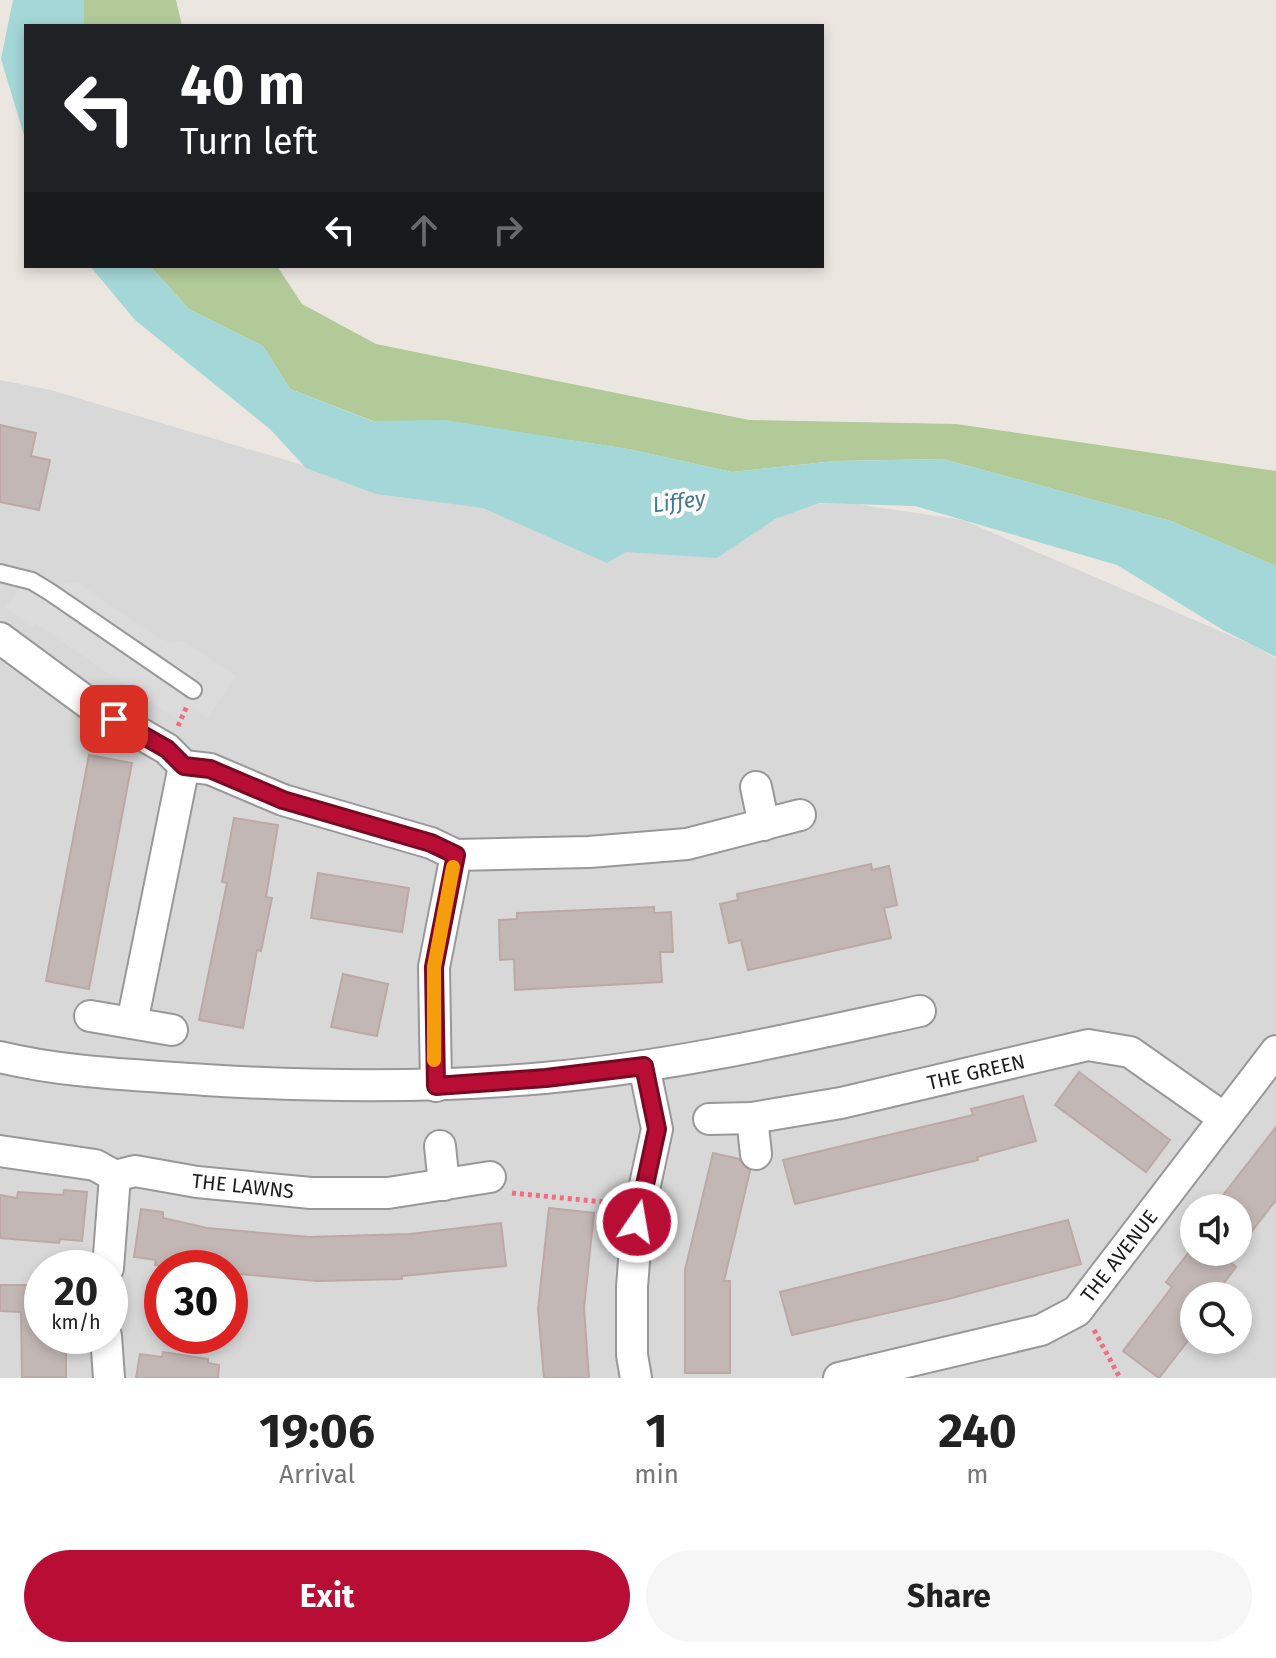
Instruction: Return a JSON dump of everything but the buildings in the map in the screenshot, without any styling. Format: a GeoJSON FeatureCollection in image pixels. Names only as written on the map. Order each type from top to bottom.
{"type":"FeatureCollection","features":[{"type":"Feature","properties":{"kind":"street"},"geometry":{"type":"LineString","coordinates":[[0,638],[88,703],[167,749],[184,766],[210,769],[283,800],[431,843],[456,855],[589,852],[687,844],[800,815]]}},
{"type":"Feature","properties":{"kind":"street"},"geometry":{"type":"LineString","coordinates":[[132,1023],[184,766]]}},
{"type":"Feature","properties":{"kind":"street"},"geometry":{"type":"LineString","coordinates":[[756,787],[764,825]]}},
{"type":"Feature","properties":{"kind":"street"},"geometry":{"type":"LineString","coordinates":[[436,1086],[434,967],[456,855]]}},
{"type":"Feature","properties":{"kind":"street"},"geometry":{"type":"LineString","coordinates":[[0,1057],[138,1075],[324,1087],[436,1086],[546,1078],[644,1066],[719,1054],[920,1011]]}},
{"type":"Feature","properties":{"kind":"street"},"geometry":{"type":"LineString","coordinates":[[90,1016],[172,1030]]}},
{"type":"Feature","properties":{"kind":"street","name":"THE GREEN"},"geometry":{"type":"LineString","coordinates":[[709,1119],[752,1118],[841,1103],[1088,1045],[1130,1052],[1224,1118]]}},
{"type":"Feature","properties":{"kind":"street","name":"THE AVENUE"},"geometry":{"type":"LineString","coordinates":[[839,1378],[1041,1330],[1077,1311],[1276,1051]]}},
{"type":"Feature","properties":{"kind":"street"},"geometry":{"type":"LineString","coordinates":[[636,1378],[632,1355],[632,1287],[640,1206],[657,1129],[644,1066]]}},
{"type":"Feature","properties":{"kind":"street"},"geometry":{"type":"LineString","coordinates":[[752,1118],[756,1154]]}},
{"type":"Feature","properties":{"kind":"street"},"geometry":{"type":"LineString","coordinates":[[440,1146],[444,1185]]}},
{"type":"Feature","properties":{"kind":"street","name":"THE LAWNS"},"geometry":{"type":"LineString","coordinates":[[0,1151],[95,1165],[115,1176],[135,1171],[197,1182],[311,1193],[388,1193],[490,1177]]}},
{"type":"Feature","properties":{"kind":"street"},"geometry":{"type":"LineString","coordinates":[[109,1250],[115,1176]]}},
{"type":"Feature","properties":{"kind":"street"},"geometry":{"type":"LineString","coordinates":[[107,1354],[109,1378]]}},
{"type":"Feature","properties":{"kind":"lane"},"geometry":{"type":"LineString","coordinates":[[0,573],[32,581],[193,690]]}},
{"type":"Feature","properties":{"kind":"path"},"geometry":{"type":"LineString","coordinates":[[192,733],[178,726],[193,690]]}},
{"type":"Feature","properties":{"kind":"path"},"geometry":{"type":"LineString","coordinates":[[490,1177],[504,1192],[640,1206]]}},
{"type":"Feature","properties":{"kind":"path"},"geometry":{"type":"LineString","coordinates":[[1077,1311],[1093,1329],[1120,1378]]}},
{"type":"Feature","properties":{"kind":"shaded area"},"geometry":{"type":"Polygon","coordinates":[[[0,380],[51,390],[416,499],[856,504],[963,520],[1257,647],[1276,659],[1276,1378],[0,1378],[0,380]]]}},
{"type":"Feature","properties":{"kind":"shaded area"},"geometry":{"type":"Polygon","coordinates":[[[33,571],[56,585],[77,582],[158,638],[172,643],[184,641],[236,676],[207,718],[192,708],[182,723],[36,624],[32,627],[5,608],[33,571]]]}},
{"type":"Feature","properties":{"kind":"green space"},"geometry":{"type":"Polygon","coordinates":[[[84,0],[176,0],[182,24],[84,24],[84,0]]]}},
{"type":"Feature","properties":{"kind":"green space"},"geometry":{"type":"Polygon","coordinates":[[[152,268],[278,268],[302,304],[376,344],[749,420],[956,424],[1276,471],[1276,566],[1171,521],[943,459],[835,461],[732,472],[628,449],[445,421],[373,421],[290,389],[263,346],[189,309],[152,268]]]}},
{"type":"Feature","properties":{"kind":"water"},"geometry":{"type":"Polygon","coordinates":[[[13,0],[84,0],[84,24],[24,24],[24,135],[1,59],[13,0]]]}},
{"type":"Feature","properties":{"kind":"water","name":"Liffey"},"geometry":{"type":"Polygon","coordinates":[[[92,268],[152,268],[189,309],[263,346],[290,389],[372,421],[445,420],[628,449],[732,472],[835,461],[943,459],[1171,521],[1276,566],[1276,657],[1223,630],[1117,565],[915,506],[819,503],[775,519],[717,558],[626,552],[607,563],[483,508],[376,494],[306,468],[271,430],[135,320],[92,268]]]}},
{"type":"Feature","properties":{"kind":"slow traffic"},"geometry":{"type":"LineString","coordinates":[[434,1060],[434,967],[453,867]]}},
{"type":"Feature","properties":{"kind":"route"},"geometry":{"type":"LineString","coordinates":[[114,719],[167,749],[184,766],[210,769],[283,800],[431,843],[456,855],[434,967],[436,1086],[546,1078],[644,1066],[654,1098],[657,1129],[637,1222]]}}]}
